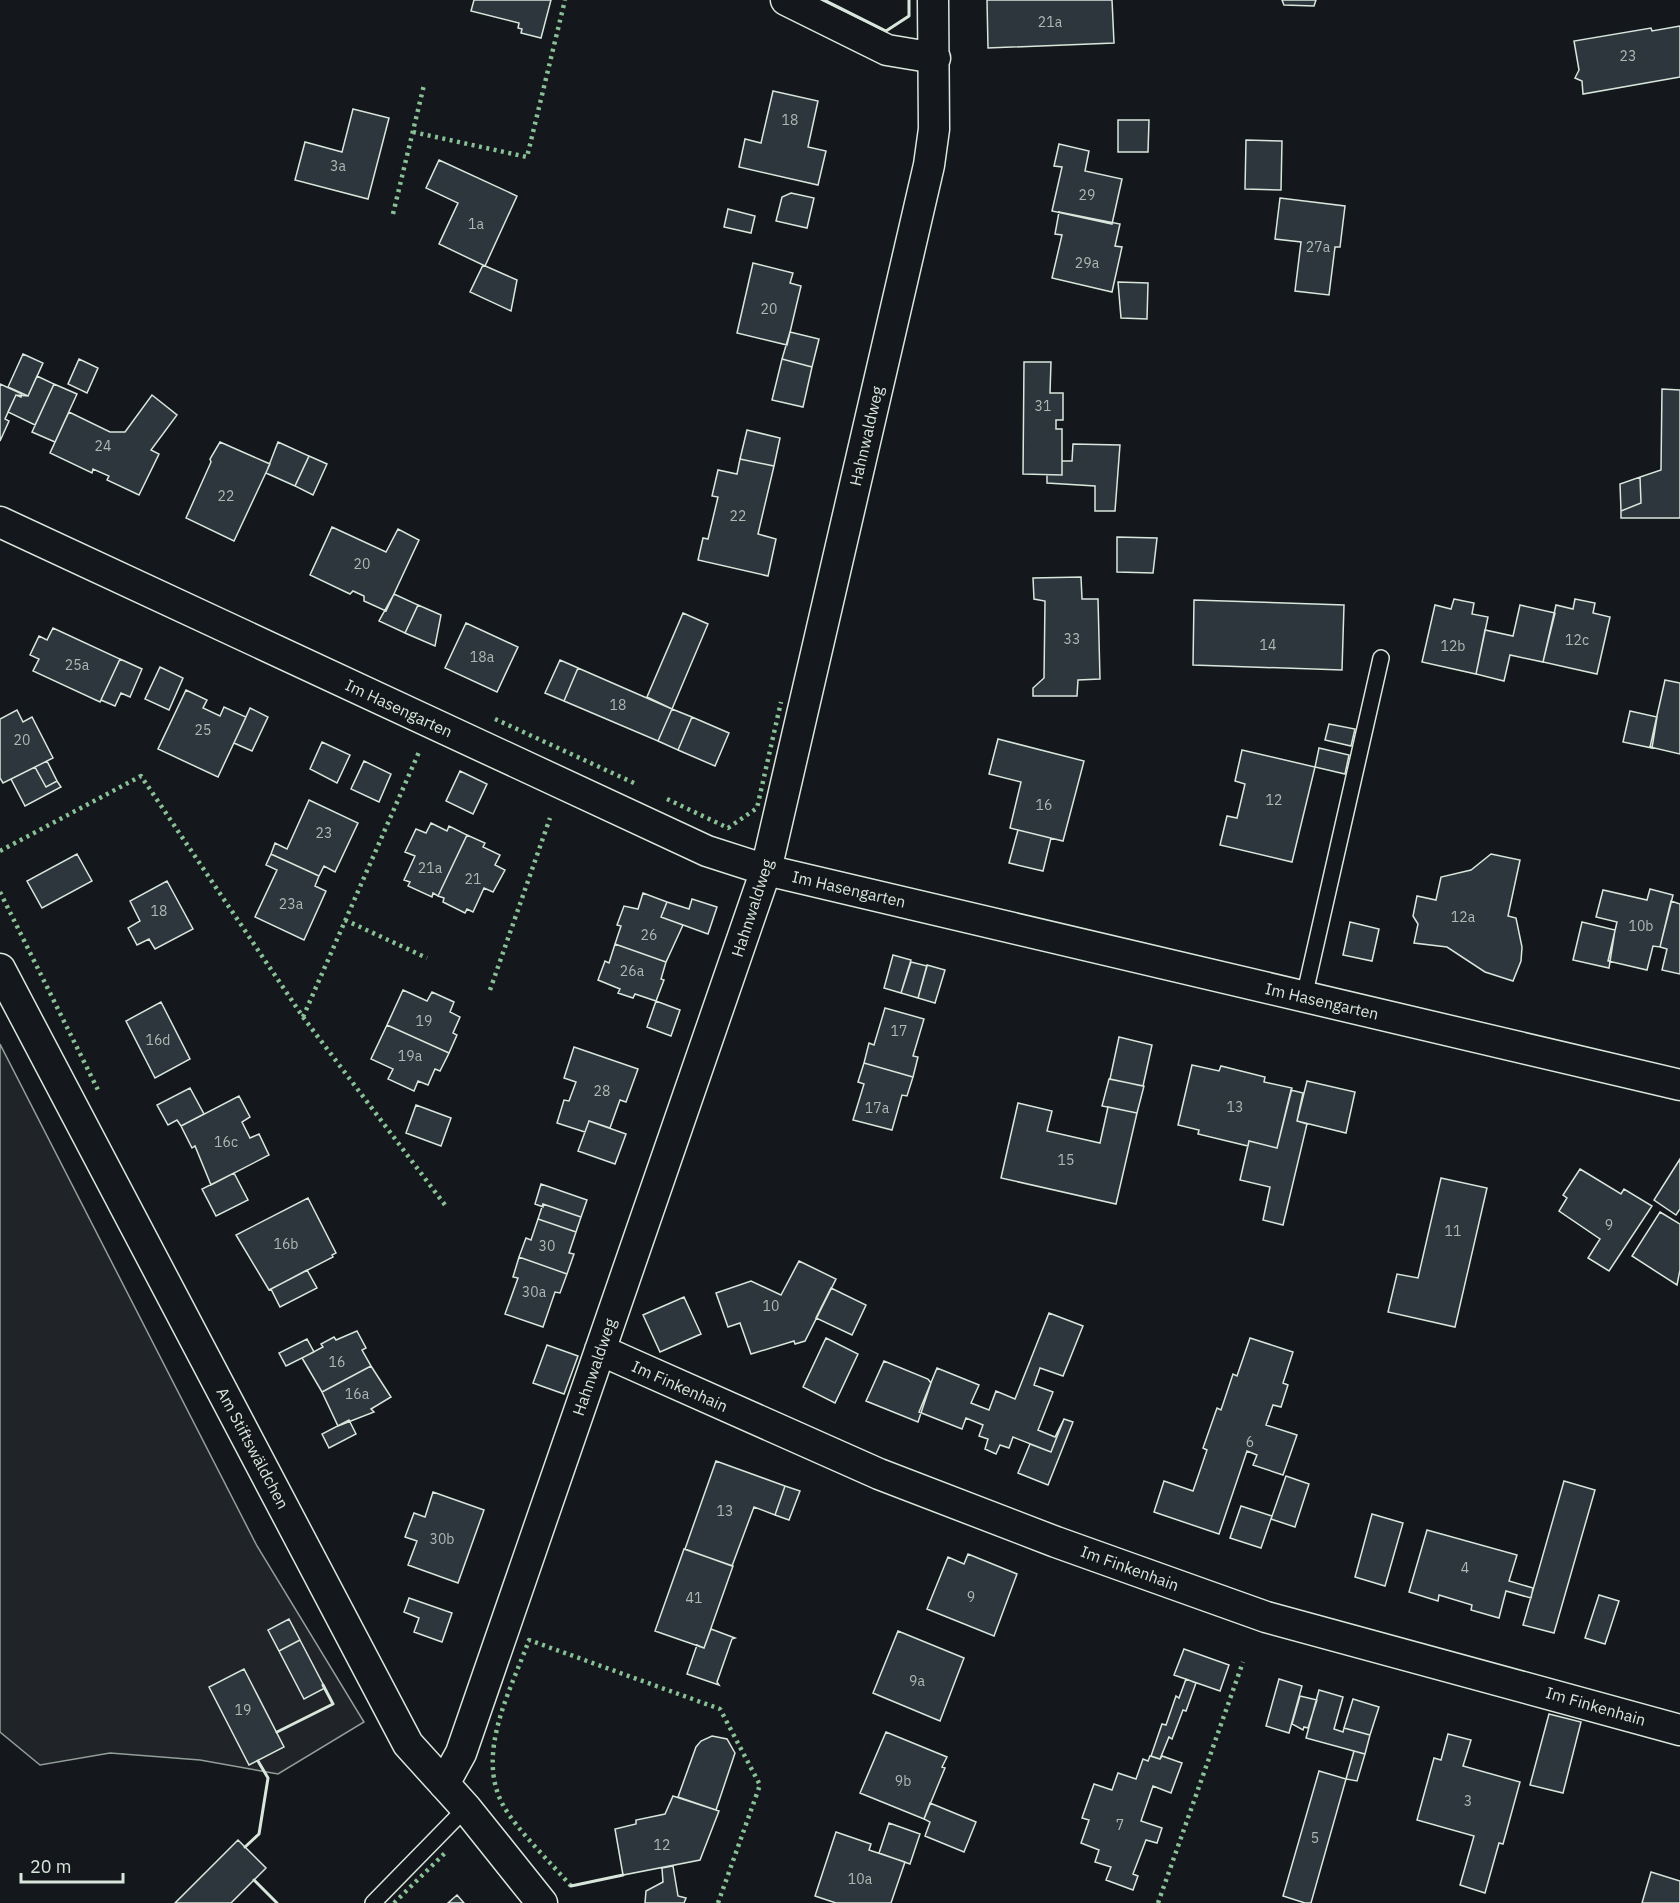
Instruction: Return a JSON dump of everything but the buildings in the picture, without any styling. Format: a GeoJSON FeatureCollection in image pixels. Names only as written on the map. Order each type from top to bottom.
{"type":"FeatureCollection","features":[{"type":"Feature","properties":{"kind":"street"},"geometry":{"type":"LineString","coordinates":[[786,0],[887,50],[935,58]]}},
{"type":"Feature","properties":{"kind":"street","name":"Hahnwaldweg"},"geometry":{"type":"LineString","coordinates":[[444,1784],[461,1753],[766,870],[929,165],[934,129],[933,0]]}},
{"type":"Feature","properties":{"kind":"street","name":"Im Hasengarten"},"geometry":{"type":"LineString","coordinates":[[0,522],[707,851],[766,870],[1680,1085]]}},
{"type":"Feature","properties":{"kind":"street","name":"Am Stiftswäldchen"},"geometry":{"type":"LineString","coordinates":[[0,969],[408,1744],[466,1808],[542,1903]]}},
{"type":"Feature","properties":{"kind":"street","name":"Im Finkenhain"},"geometry":{"type":"LineString","coordinates":[[600,1350],[879,1474],[1243,1609],[1680,1730]]}},
{"type":"Feature","properties":{"kind":"lane"},"geometry":{"type":"LineString","coordinates":[[1304,997],[1381,658]]}},
{"type":"Feature","properties":{"kind":"lane"},"geometry":{"type":"LineString","coordinates":[[373,1903],[466,1808]]}},
{"type":"Feature","properties":{"kind":"shaded area"},"geometry":{"type":"Polygon","coordinates":[[[0,1044],[257,1546],[364,1722],[278,1774],[200,1760],[110,1753],[40,1765],[0,1732],[0,1044]]]}},
{"type":"Feature","properties":{"kind":"hedge"},"geometry":{"type":"LineString","coordinates":[[413,132],[527,157],[565,0]]}},
{"type":"Feature","properties":{"kind":"hedge"},"geometry":{"type":"LineString","coordinates":[[393,214],[424,85]]}},
{"type":"Feature","properties":{"kind":"hedge"},"geometry":{"type":"LineString","coordinates":[[667,799],[728,828],[757,808],[781,702]]}},
{"type":"Feature","properties":{"kind":"hedge"},"geometry":{"type":"LineString","coordinates":[[495,719],[634,783]]}},
{"type":"Feature","properties":{"kind":"hedge"},"geometry":{"type":"LineString","coordinates":[[303,1017],[419,752]]}},
{"type":"Feature","properties":{"kind":"hedge"},"geometry":{"type":"LineString","coordinates":[[0,851],[141,776],[303,1017],[445,1205]]}},
{"type":"Feature","properties":{"kind":"hedge"},"geometry":{"type":"LineString","coordinates":[[490,990],[550,818]]}},
{"type":"Feature","properties":{"kind":"hedge"},"geometry":{"type":"LineString","coordinates":[[0,892],[99,1092]]}},
{"type":"Feature","properties":{"kind":"hedge"},"geometry":{"type":"LineString","coordinates":[[345,920],[427,958]]}},
{"type":"Feature","properties":{"kind":"hedge"},"geometry":{"type":"LineString","coordinates":[[571,1886],[516,1825],[503,1805],[495,1785],[494,1743],[505,1700],[529,1640],[720,1709],[760,1785],[718,1903]]}},
{"type":"Feature","properties":{"kind":"hedge"},"geometry":{"type":"LineString","coordinates":[[1158,1903],[1243,1662]]}},
{"type":"Feature","properties":{"kind":"hedge"},"geometry":{"type":"LineString","coordinates":[[394,1903],[445,1853]]}},
{"type":"Feature","properties":{"kind":"wall"},"geometry":{"type":"LineString","coordinates":[[824,0],[886,31],[909,16],[909,0]]}},
{"type":"Feature","properties":{"kind":"wall"},"geometry":{"type":"LineString","coordinates":[[277,1732],[333,1704],[323,1685]]}},
{"type":"Feature","properties":{"kind":"wall"},"geometry":{"type":"LineString","coordinates":[[245,1847],[259,1834],[268,1778],[258,1761]]}},
{"type":"Feature","properties":{"kind":"wall"},"geometry":{"type":"LineString","coordinates":[[571,1886],[623,1875]]}},
{"type":"Feature","properties":{"kind":"wall"},"geometry":{"type":"LineString","coordinates":[[254,1880],[277,1903]]}}]}
